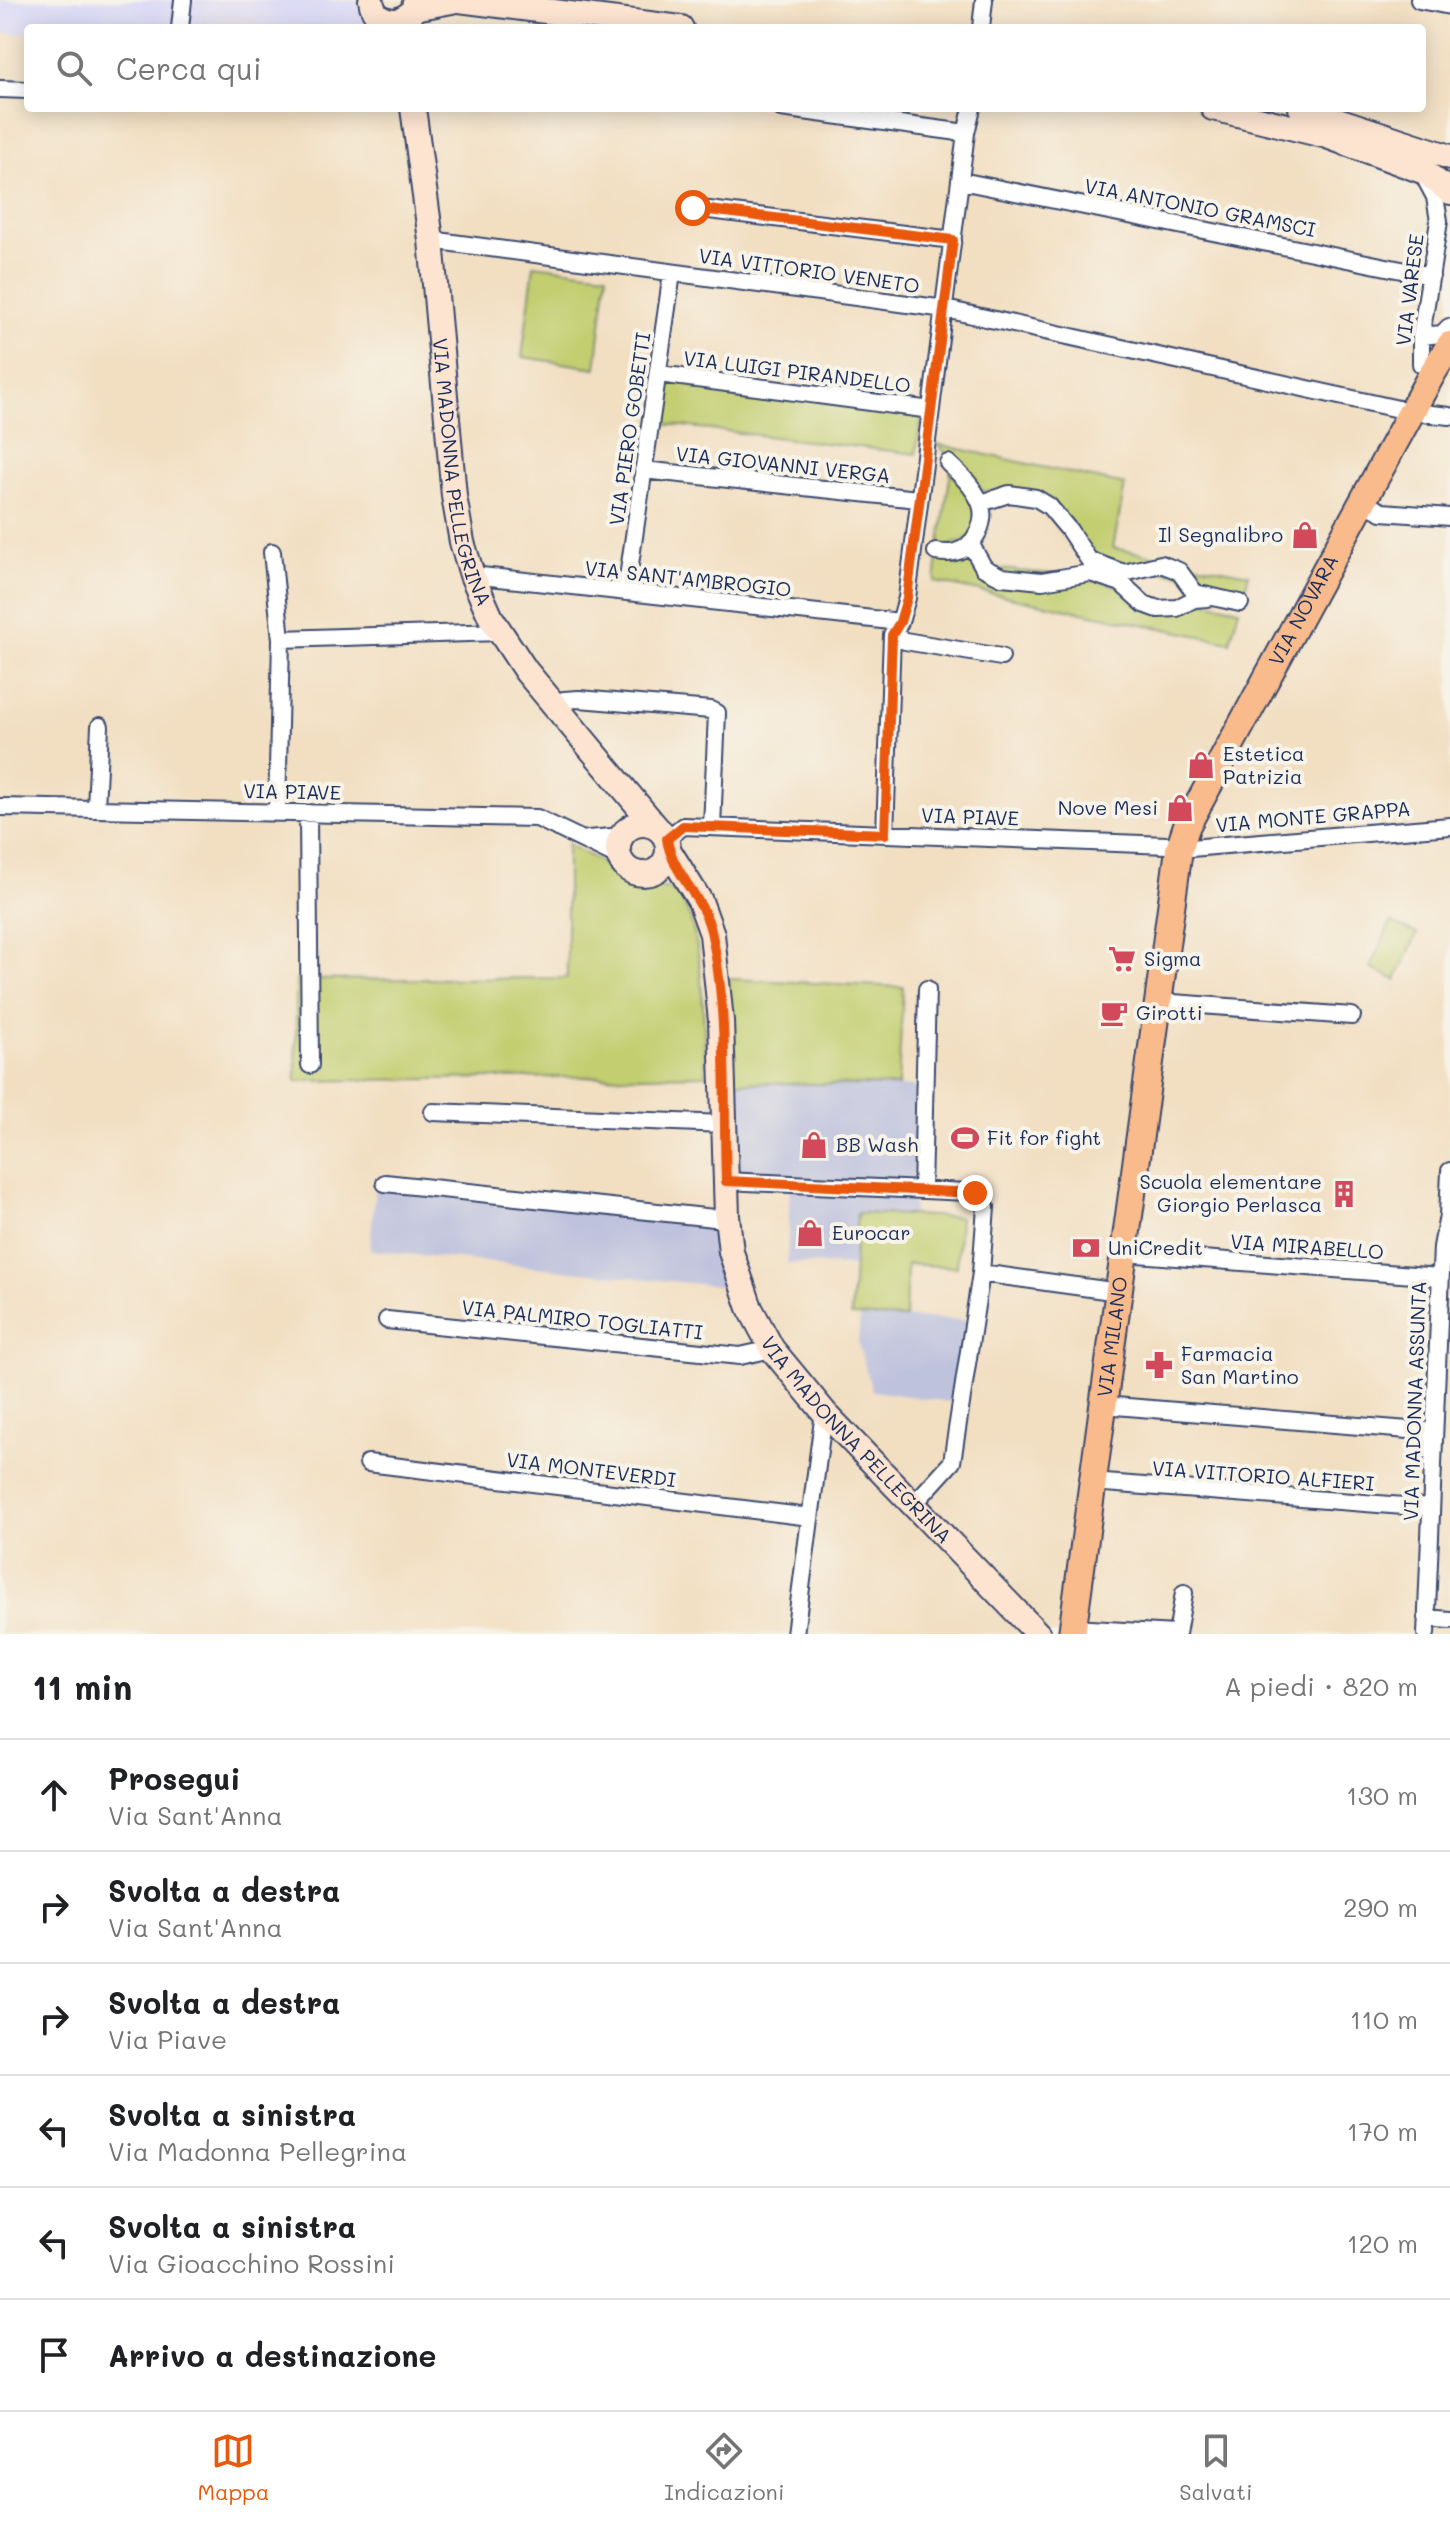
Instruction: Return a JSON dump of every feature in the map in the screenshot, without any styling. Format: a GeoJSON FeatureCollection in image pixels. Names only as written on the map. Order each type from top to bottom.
{"type":"FeatureCollection","features":[{"type":"Feature","properties":{"kind":"main road","name":"VIA NOVARA"},"geometry":{"type":"LineString","coordinates":[[1179,849],[1187,825],[1412,412],[1427,368],[1450,326]]}},
{"type":"Feature","properties":{"kind":"main road","name":"VIA NOVARA"},"geometry":{"type":"LineString","coordinates":[[1427,368],[1450,345]]}},
{"type":"Feature","properties":{"kind":"main road","name":"VIA MILANO"},"geometry":{"type":"LineString","coordinates":[[1073,1631],[1179,849]]}},
{"type":"Feature","properties":{"kind":"street"},"geometry":{"type":"LineString","coordinates":[[180,24],[183,0]]}},
{"type":"Feature","properties":{"kind":"street"},"geometry":{"type":"LineString","coordinates":[[394,12],[458,0],[649,24]]}},
{"type":"Feature","properties":{"kind":"street"},"geometry":{"type":"LineString","coordinates":[[981,24],[984,0]]}},
{"type":"Feature","properties":{"kind":"street"},"geometry":{"type":"LineString","coordinates":[[1419,0],[1450,6]]}},
{"type":"Feature","properties":{"kind":"street"},"geometry":{"type":"LineString","coordinates":[[0,89],[24,90]]}},
{"type":"Feature","properties":{"kind":"street","name":"VIA MADONNA PELLEGRINA"},"geometry":{"type":"LineString","coordinates":[[414,112],[431,240],[454,496],[462,542],[481,599],[500,632],[526,671],[624,790],[689,884],[707,916],[712,934],[721,1021],[727,1216],[731,1252],[739,1280],[772,1349],[824,1412],[1038,1634]]}},
{"type":"Feature","properties":{"kind":"street"},"geometry":{"type":"LineString","coordinates":[[811,112],[966,133]]}},
{"type":"Feature","properties":{"kind":"street"},"geometry":{"type":"LineString","coordinates":[[885,834],[896,629],[907,598],[971,112]]}},
{"type":"Feature","properties":{"kind":"street"},"geometry":{"type":"LineString","coordinates":[[1229,112],[1327,136],[1413,167],[1428,174],[1450,192]]}},
{"type":"Feature","properties":{"kind":"street"},"geometry":{"type":"LineString","coordinates":[[1313,112],[1450,157]]}},
{"type":"Feature","properties":{"kind":"street","name":"VIA VARESE"},"geometry":{"type":"LineString","coordinates":[[1413,167],[1431,186],[1445,216],[1421,336],[1427,368]]}},
{"type":"Feature","properties":{"kind":"street","name":"VIA ANTONIO GRAMSCI"},"geometry":{"type":"LineString","coordinates":[[961,181],[1431,276]]}},
{"type":"Feature","properties":{"kind":"street"},"geometry":{"type":"LineString","coordinates":[[693,208],[953,240]]}},
{"type":"Feature","properties":{"kind":"street","name":"VIA VITTORIO VENETO"},"geometry":{"type":"LineString","coordinates":[[431,240],[945,309],[1412,412],[1450,416]]}},
{"type":"Feature","properties":{"kind":"street","name":"VIA PIERO GOBETTI"},"geometry":{"type":"LineString","coordinates":[[626,592],[659,374],[671,280],[669,273]]}},
{"type":"Feature","properties":{"kind":"street"},"geometry":{"type":"LineString","coordinates":[[1421,336],[1442,334],[1450,326]]}},
{"type":"Feature","properties":{"kind":"street","name":"VIA LUIGI PIRANDELLO"},"geometry":{"type":"LineString","coordinates":[[659,374],[931,410]]}},
{"type":"Feature","properties":{"kind":"street"},"geometry":{"type":"LineString","coordinates":[[936,552],[955,553],[970,543],[981,522],[981,503],[968,482],[948,463]]}},
{"type":"Feature","properties":{"kind":"street","name":"VIA GIOVANNI VERGA"},"geometry":{"type":"LineString","coordinates":[[643,470],[918,499]]}},
{"type":"Feature","properties":{"kind":"street"},"geometry":{"type":"LineString","coordinates":[[981,503],[1009,494],[1036,498],[1049,506],[1089,560],[1124,573],[1161,564],[1179,571],[1185,576],[1189,588],[1209,598]]}},
{"type":"Feature","properties":{"kind":"street"},"geometry":{"type":"LineString","coordinates":[[1362,502],[1382,512],[1450,517]]}},
{"type":"Feature","properties":{"kind":"street"},"geometry":{"type":"LineString","coordinates":[[970,543],[990,573],[1016,579],[1042,581],[1090,573],[1121,583],[1144,604],[1158,609],[1177,608],[1194,599],[1240,603]]}},
{"type":"Feature","properties":{"kind":"street"},"geometry":{"type":"LineString","coordinates":[[1068,577],[1081,549]]}},
{"type":"Feature","properties":{"kind":"street"},"geometry":{"type":"LineString","coordinates":[[272,552],[281,639],[277,812]]}},
{"type":"Feature","properties":{"kind":"street","name":"VIA SANT'AMBROGIO"},"geometry":{"type":"LineString","coordinates":[[472,575],[626,592],[896,629],[905,641],[1001,657]]}},
{"type":"Feature","properties":{"kind":"street"},"geometry":{"type":"LineString","coordinates":[[281,639],[500,632]]}},
{"type":"Feature","properties":{"kind":"street"},"geometry":{"type":"LineString","coordinates":[[554,705],[564,700],[579,699],[717,713],[712,827]]}},
{"type":"Feature","properties":{"kind":"street"},"geometry":{"type":"LineString","coordinates":[[96,808],[100,726]]}},
{"type":"Feature","properties":{"kind":"street"},"geometry":{"type":"LineString","coordinates":[[623,841],[638,824],[662,847],[637,873],[624,865],[623,841],[629,807],[624,790]]}},
{"type":"Feature","properties":{"kind":"street","name":"VIA PIAVE"},"geometry":{"type":"LineString","coordinates":[[0,807],[537,818],[579,838],[623,841]]}},
{"type":"Feature","properties":{"kind":"street"},"geometry":{"type":"LineString","coordinates":[[308,813],[310,1065]]}},
{"type":"Feature","properties":{"kind":"street","name":"VIA PIAVE"},"geometry":{"type":"LineString","coordinates":[[662,847],[683,826],[1167,845],[1179,849]]}},
{"type":"Feature","properties":{"kind":"street","name":"VIA MONTE GRAPPA"},"geometry":{"type":"LineString","coordinates":[[1179,849],[1450,826]]}},
{"type":"Feature","properties":{"kind":"street"},"geometry":{"type":"LineString","coordinates":[[922,1190],[927,989]]}},
{"type":"Feature","properties":{"kind":"street"},"geometry":{"type":"LineString","coordinates":[[1159,1002],[1352,1016]]}},
{"type":"Feature","properties":{"kind":"street"},"geometry":{"type":"LineString","coordinates":[[433,1112],[724,1124]]}},
{"type":"Feature","properties":{"kind":"street","name":"VIA MADONNA ASSUNTA"},"geometry":{"type":"LineString","coordinates":[[1426,1626],[1433,1432],[1442,1394],[1444,1318],[1440,1277],[1442,1247],[1449,1216],[1450,1171]]}},
{"type":"Feature","properties":{"kind":"street"},"geometry":{"type":"LineString","coordinates":[[726,1181],[975,1193],[986,1207],[981,1273],[952,1462],[913,1505]]}},
{"type":"Feature","properties":{"kind":"street"},"geometry":{"type":"LineString","coordinates":[[385,1183],[714,1218],[727,1216]]}},
{"type":"Feature","properties":{"kind":"street","name":"VIA MIRABELLO"},"geometry":{"type":"LineString","coordinates":[[1124,1253],[1440,1277]]}},
{"type":"Feature","properties":{"kind":"street"},"geometry":{"type":"LineString","coordinates":[[981,1273],[1119,1292]]}},
{"type":"Feature","properties":{"kind":"street","name":"VIA PALMIRO TOGLIATTI"},"geometry":{"type":"LineString","coordinates":[[387,1320],[740,1356],[772,1349]]}},
{"type":"Feature","properties":{"kind":"street"},"geometry":{"type":"LineString","coordinates":[[1103,1405],[1433,1432]]}},
{"type":"Feature","properties":{"kind":"street"},"geometry":{"type":"LineString","coordinates":[[795,1634],[824,1412]]}},
{"type":"Feature","properties":{"kind":"street","name":"VIA MONTEVERDI"},"geometry":{"type":"LineString","coordinates":[[368,1463],[810,1517]]}},
{"type":"Feature","properties":{"kind":"street"},"geometry":{"type":"LineString","coordinates":[[1431,1467],[1450,1469]]}},
{"type":"Feature","properties":{"kind":"street","name":"VIA VITTORIO ALFIERI"},"geometry":{"type":"LineString","coordinates":[[1092,1482],[1430,1508]]}},
{"type":"Feature","properties":{"kind":"street"},"geometry":{"type":"LineString","coordinates":[[1073,1631],[1176,1634],[1184,1593]]}},
{"type":"Feature","properties":{"kind":"street"},"geometry":{"type":"LineString","coordinates":[[1426,1626],[1450,1620]]}},
{"type":"Feature","properties":{"kind":"shaded area"},"geometry":{"type":"Polygon","coordinates":[[[0,0],[355,0],[387,24],[24,24],[24,34],[0,33],[0,0]]]}},
{"type":"Feature","properties":{"kind":"shaded area"},"geometry":{"type":"Polygon","coordinates":[[[725,1082],[916,1087],[913,1215],[857,1213],[854,1266],[787,1263],[790,1186],[728,1184],[725,1082]]]}},
{"type":"Feature","properties":{"kind":"shaded area"},"geometry":{"type":"Polygon","coordinates":[[[375,1189],[713,1222],[723,1220],[736,1288],[370,1250],[375,1189]]]}},
{"type":"Feature","properties":{"kind":"shaded area"},"geometry":{"type":"Polygon","coordinates":[[[860,1316],[968,1320],[956,1403],[872,1391],[858,1343],[860,1316]]]}},
{"type":"Feature","properties":{"kind":"green space"},"geometry":{"type":"Polygon","coordinates":[[[534,265],[607,274],[596,368],[522,357],[534,265]]]}},
{"type":"Feature","properties":{"kind":"green space"},"geometry":{"type":"Polygon","coordinates":[[[663,378],[922,413],[916,454],[656,423],[663,378]]]}},
{"type":"Feature","properties":{"kind":"green space"},"geometry":{"type":"Polygon","coordinates":[[[937,444],[1125,485],[1113,548],[1249,574],[1242,600],[1198,589],[1189,575],[1129,568],[1089,552],[1058,511],[981,490],[937,444]]]}},
{"type":"Feature","properties":{"kind":"green space"},"geometry":{"type":"Polygon","coordinates":[[[951,470],[978,511],[971,538],[939,549],[951,470]]]}},
{"type":"Feature","properties":{"kind":"green space"},"geometry":{"type":"Polygon","coordinates":[[[970,553],[979,567],[1084,577],[1118,586],[1138,605],[1203,601],[1239,609],[1230,642],[935,582],[938,557],[970,553]]]}},
{"type":"Feature","properties":{"kind":"green space"},"geometry":{"type":"Polygon","coordinates":[[[567,844],[595,859],[623,884],[634,888],[670,890],[685,907],[698,951],[706,1075],[296,1081],[296,980],[567,978],[567,844]]]}},
{"type":"Feature","properties":{"kind":"green space"},"geometry":{"type":"Polygon","coordinates":[[[1391,922],[1417,934],[1396,980],[1370,968],[1391,922]]]}},
{"type":"Feature","properties":{"kind":"green space"},"geometry":{"type":"Polygon","coordinates":[[[729,979],[903,987],[898,1086],[730,1082],[729,979]]]}},
{"type":"Feature","properties":{"kind":"green space"},"geometry":{"type":"Polygon","coordinates":[[[857,1213],[960,1217],[957,1267],[907,1264],[905,1318],[851,1316],[857,1213]]]}},
{"type":"Feature","properties":{"kind":"place","name":"Il Segnalibro"},"geometry":{"type":"Point","coordinates":[1305,535]}},
{"type":"Feature","properties":{"kind":"place","name":"Estetica Patrizia"},"geometry":{"type":"Point","coordinates":[1201,765]}},
{"type":"Feature","properties":{"kind":"place","name":"Nove Mesi"},"geometry":{"type":"Point","coordinates":[1180,808]}},
{"type":"Feature","properties":{"kind":"place","name":"Sigma"},"geometry":{"type":"Point","coordinates":[1122,959]}},
{"type":"Feature","properties":{"kind":"place","name":"Girotti"},"geometry":{"type":"Point","coordinates":[1114,1013]}},
{"type":"Feature","properties":{"kind":"place","name":"Fit for fight"},"geometry":{"type":"Point","coordinates":[965,1138]}},
{"type":"Feature","properties":{"kind":"place","name":"BB Wash"},"geometry":{"type":"Point","coordinates":[814,1145]}},
{"type":"Feature","properties":{"kind":"place","name":"Scuola elementare Giorgio Perlasca"},"geometry":{"type":"Point","coordinates":[1344,1194]}},
{"type":"Feature","properties":{"kind":"place","name":"Eurocar"},"geometry":{"type":"Point","coordinates":[810,1233]}},
{"type":"Feature","properties":{"kind":"place","name":"UniCredit"},"geometry":{"type":"Point","coordinates":[1086,1248]}},
{"type":"Feature","properties":{"kind":"place","name":"Farmacia San Martino"},"geometry":{"type":"Point","coordinates":[1159,1365]}},
{"type":"Feature","properties":{"kind":"route"},"geometry":{"type":"LineString","coordinates":[[693,208],[953,240],[907,598],[900,622],[892,635],[885,834],[683,826],[667,839],[669,851],[700,901],[712,934],[721,1021],[726,1181],[975,1193]]}}]}
